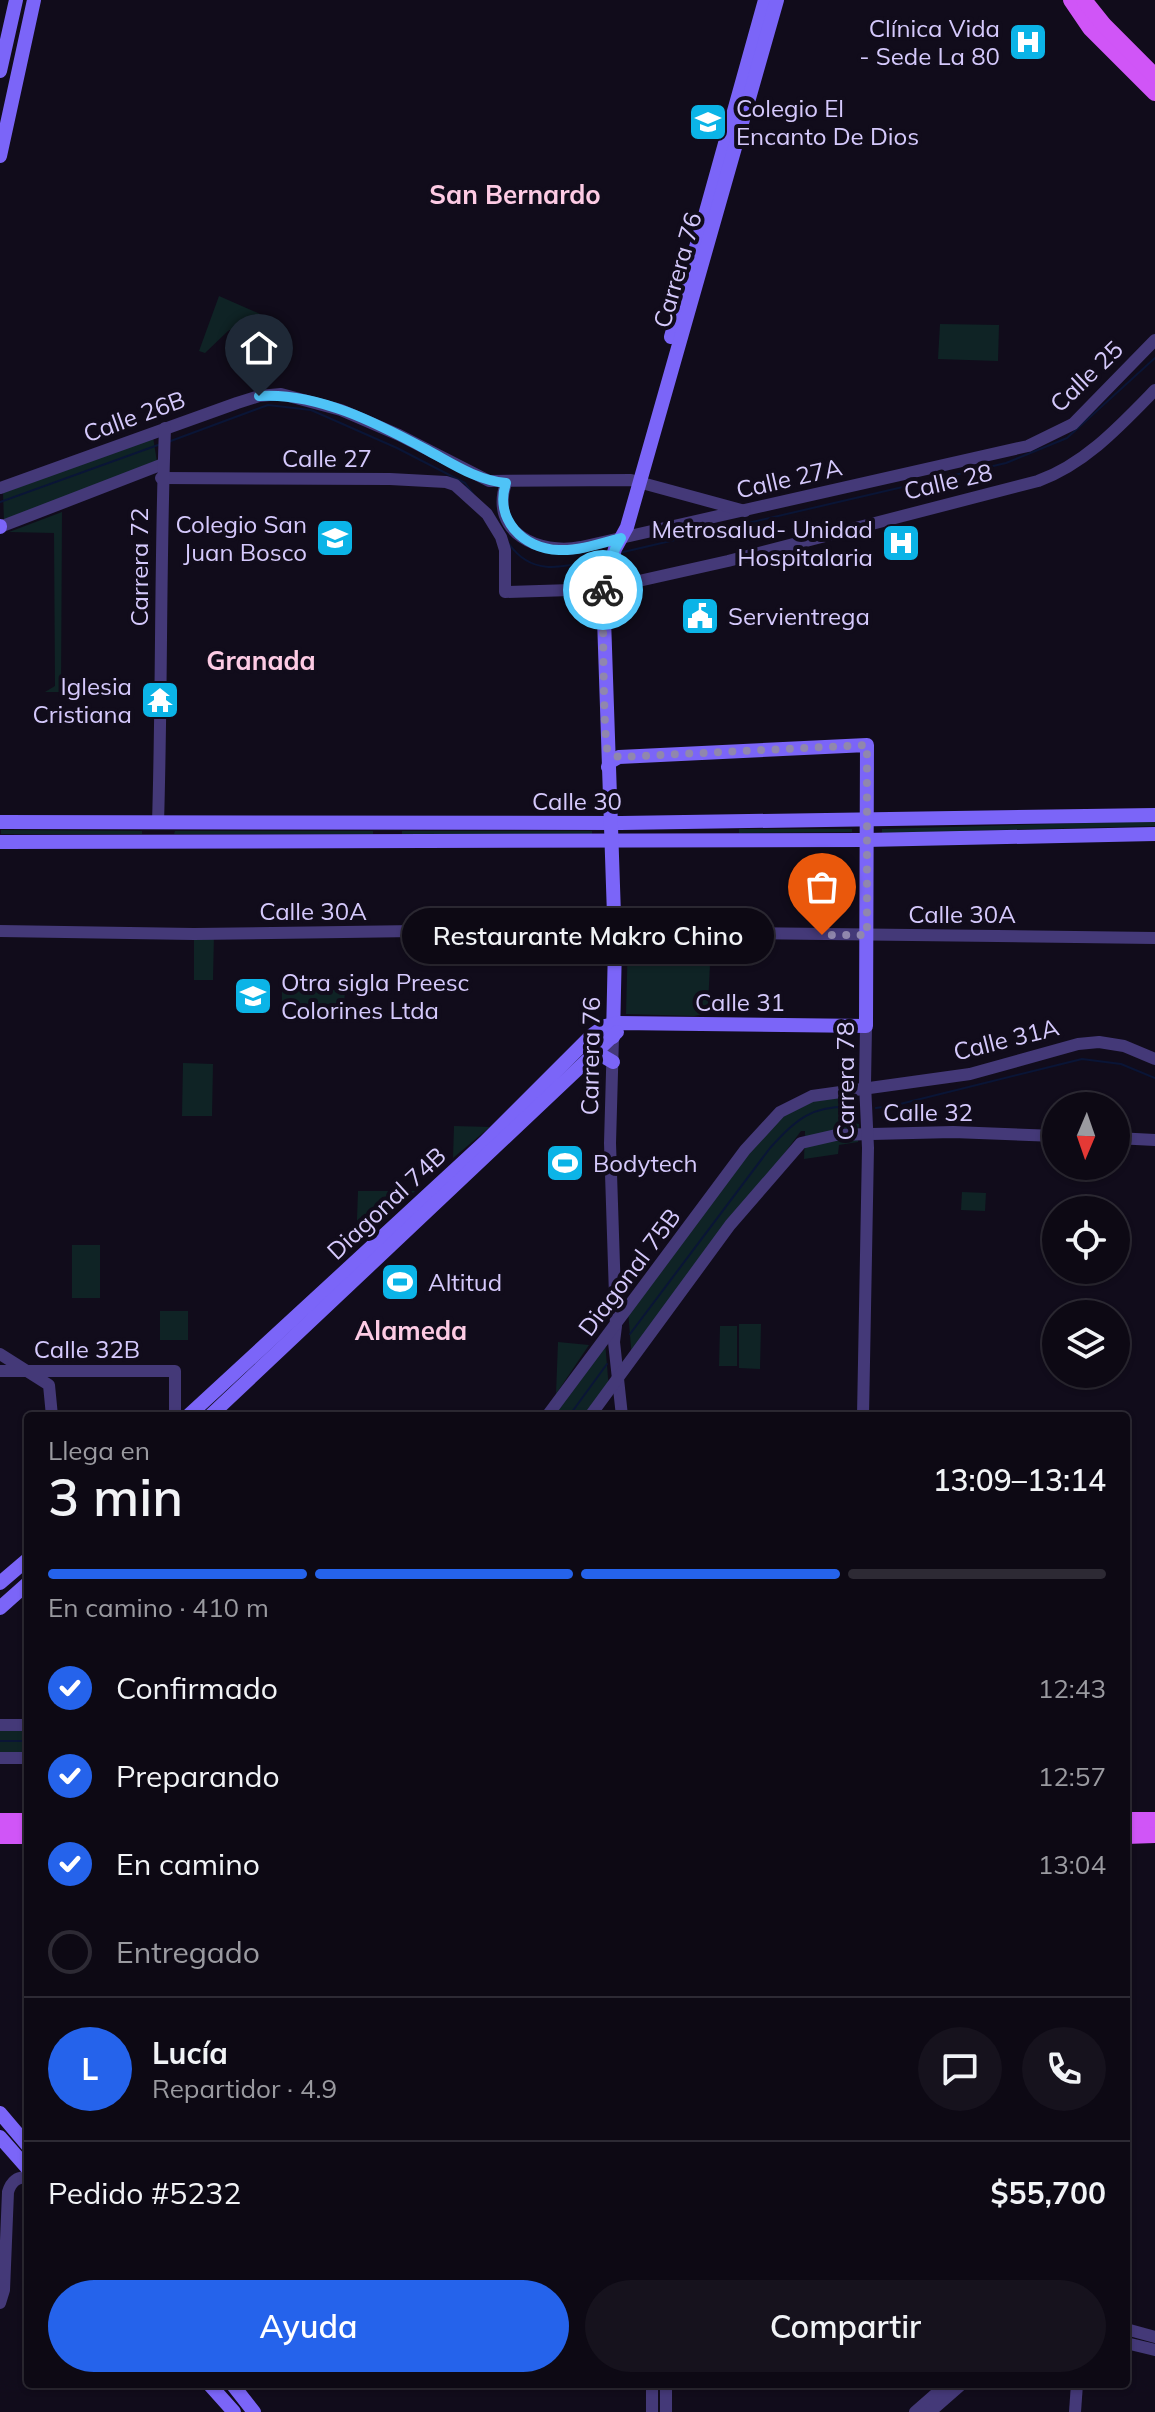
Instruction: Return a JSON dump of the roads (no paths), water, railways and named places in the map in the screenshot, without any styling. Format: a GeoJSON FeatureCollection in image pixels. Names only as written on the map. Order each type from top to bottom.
{"type":"FeatureCollection","features":[{"type":"Feature","properties":{"kind":"main road"},"geometry":{"type":"LineString","coordinates":[[0,71],[16,0]]}},
{"type":"Feature","properties":{"kind":"main road"},"geometry":{"type":"LineString","coordinates":[[0,156],[34,0]]}},
{"type":"Feature","properties":{"kind":"main road","name":"Carrera 76"},"geometry":{"type":"LineString","coordinates":[[635,482],[765,0]]}},
{"type":"Feature","properties":{"kind":"main road","name":"Carrera 76"},"geometry":{"type":"LineString","coordinates":[[618,1028],[603,589],[777,0]]}},
{"type":"Feature","properties":{"kind":"main road"},"geometry":{"type":"LineString","coordinates":[[1074,0],[1090,28],[1126,73],[1155,93]]}},
{"type":"Feature","properties":{"kind":"main road"},"geometry":{"type":"LineString","coordinates":[[1074,0],[1155,76]]}},
{"type":"Feature","properties":{"kind":"main road","name":"Carrera 78"},"geometry":{"type":"LineString","coordinates":[[611,758],[867,745],[866,1026]]}},
{"type":"Feature","properties":{"kind":"main road","name":"Calle 30"},"geometry":{"type":"LineString","coordinates":[[0,822],[611,823],[1155,815]]}},
{"type":"Feature","properties":{"kind":"main road","name":"Calle 30"},"geometry":{"type":"LineString","coordinates":[[0,842],[866,840],[1155,834]]}},
{"type":"Feature","properties":{"kind":"main road","name":"Diagonal 74B"},"geometry":{"type":"LineString","coordinates":[[192,1412],[493,1134],[592,1035],[605,1026],[618,1028]]}},
{"type":"Feature","properties":{"kind":"main road","name":"Calle 31"},"geometry":{"type":"LineString","coordinates":[[618,1028],[866,1026]]}},
{"type":"Feature","properties":{"kind":"main road","name":"Diagonal 74B"},"geometry":{"type":"LineString","coordinates":[[214,1412],[519,1130],[618,1028]]}},
{"type":"Feature","properties":{"kind":"main road"},"geometry":{"type":"LineString","coordinates":[[592,1056],[601,1055],[613,1062]]}},
{"type":"Feature","properties":{"kind":"main road"},"geometry":{"type":"LineString","coordinates":[[0,1583],[24,1562]]}},
{"type":"Feature","properties":{"kind":"main road"},"geometry":{"type":"LineString","coordinates":[[0,1609],[24,1587]]}},
{"type":"Feature","properties":{"kind":"main road"},"geometry":{"type":"LineString","coordinates":[[1130,1820],[1155,1820]]}},
{"type":"Feature","properties":{"kind":"main road"},"geometry":{"type":"LineString","coordinates":[[1,1825],[24,1822]]}},
{"type":"Feature","properties":{"kind":"main road"},"geometry":{"type":"LineString","coordinates":[[1,1825],[24,1834]]}},
{"type":"Feature","properties":{"kind":"main road"},"geometry":{"type":"LineString","coordinates":[[1130,1836],[1155,1835]]}},
{"type":"Feature","properties":{"kind":"main road"},"geometry":{"type":"LineString","coordinates":[[0,2113],[24,2141]]}},
{"type":"Feature","properties":{"kind":"main road"},"geometry":{"type":"LineString","coordinates":[[0,2137],[24,2164]]}},
{"type":"Feature","properties":{"kind":"main road"},"geometry":{"type":"LineString","coordinates":[[213,2388],[234,2412]]}},
{"type":"Feature","properties":{"kind":"main road"},"geometry":{"type":"LineString","coordinates":[[235,2388],[254,2412]]}},
{"type":"Feature","properties":{"kind":"street","name":"Calle 25"},"geometry":{"type":"LineString","coordinates":[[1045,440],[1073,424],[1155,340]]}},
{"type":"Feature","properties":{"kind":"street","name":"Calle 28"},"geometry":{"type":"LineString","coordinates":[[505,592],[603,589],[728,561],[961,498],[1015,488],[1061,472],[1107,438],[1155,390]]}},
{"type":"Feature","properties":{"kind":"street","name":"Calle 26B"},"geometry":{"type":"LineString","coordinates":[[0,488],[164,437],[259,396],[292,396],[341,410],[399,435],[479,478],[506,483]]}},
{"type":"Feature","properties":{"kind":"street","name":"Carrera 72"},"geometry":{"type":"LineString","coordinates":[[160,823],[165,716],[162,707],[161,478],[164,437]]}},
{"type":"Feature","properties":{"kind":"street","name":"Calle 27A"},"geometry":{"type":"LineString","coordinates":[[506,483],[502,503],[510,525],[519,535],[542,548],[567,550],[617,542],[1045,440]]}},
{"type":"Feature","properties":{"kind":"street"},"geometry":{"type":"LineString","coordinates":[[0,527],[163,464]]}},
{"type":"Feature","properties":{"kind":"street","name":"Calle 27"},"geometry":{"type":"LineString","coordinates":[[161,478],[446,482],[455,485],[495,525],[505,550],[505,592]]}},
{"type":"Feature","properties":{"kind":"street"},"geometry":{"type":"LineString","coordinates":[[506,483],[635,482],[745,511]]}},
{"type":"Feature","properties":{"kind":"street","name":"Calle 30A"},"geometry":{"type":"LineString","coordinates":[[0,931],[194,934],[488,930],[1155,938]]}},
{"type":"Feature","properties":{"kind":"street","name":"Carrera 78"},"geometry":{"type":"LineString","coordinates":[[863,1412],[866,1026]]}},
{"type":"Feature","properties":{"kind":"street","name":"Carrera 76"},"geometry":{"type":"LineString","coordinates":[[618,1028],[613,1062],[610,1143],[622,1412]]}},
{"type":"Feature","properties":{"kind":"street","name":"Calle 31A"},"geometry":{"type":"LineString","coordinates":[[865,1089],[970,1074],[1078,1044],[1099,1042],[1124,1046],[1155,1059]]}},
{"type":"Feature","properties":{"kind":"street","name":"Diagonal 75B"},"geometry":{"type":"LineString","coordinates":[[550,1412],[616,1335],[727,1173],[767,1123],[798,1101],[829,1093],[865,1089]]}},
{"type":"Feature","properties":{"kind":"street","name":"Calle 32"},"geometry":{"type":"LineString","coordinates":[[619,1369],[730,1225],[801,1143],[836,1135],[867,1134],[953,1132],[1042,1135]]}},
{"type":"Feature","properties":{"kind":"street"},"geometry":{"type":"LineString","coordinates":[[1130,1139],[1155,1140]]}},
{"type":"Feature","properties":{"kind":"street"},"geometry":{"type":"LineString","coordinates":[[0,1354],[49,1385],[52,1412]]}},
{"type":"Feature","properties":{"kind":"street"},"geometry":{"type":"LineString","coordinates":[[592,1412],[619,1369]]}},
{"type":"Feature","properties":{"kind":"street","name":"Calle 32B"},"geometry":{"type":"LineString","coordinates":[[0,1371],[175,1371],[175,1412]]}},
{"type":"Feature","properties":{"kind":"street"},"geometry":{"type":"LineString","coordinates":[[0,1725],[24,1725]]}},
{"type":"Feature","properties":{"kind":"street"},"geometry":{"type":"LineString","coordinates":[[0,1758],[24,1758]]}},
{"type":"Feature","properties":{"kind":"street"},"geometry":{"type":"LineString","coordinates":[[0,2303],[4,2290],[4,2236],[9,2187],[24,2177]]}},
{"type":"Feature","properties":{"kind":"street"},"geometry":{"type":"LineString","coordinates":[[1130,2330],[1155,2337]]}},
{"type":"Feature","properties":{"kind":"street"},"geometry":{"type":"LineString","coordinates":[[1130,2344],[1155,2350]]}},
{"type":"Feature","properties":{"kind":"street"},"geometry":{"type":"LineString","coordinates":[[652,2388],[652,2412]]}},
{"type":"Feature","properties":{"kind":"street"},"geometry":{"type":"LineString","coordinates":[[666,2388],[666,2412]]}},
{"type":"Feature","properties":{"kind":"street"},"geometry":{"type":"LineString","coordinates":[[915,2412],[942,2388]]}},
{"type":"Feature","properties":{"kind":"street"},"geometry":{"type":"LineString","coordinates":[[930,2412],[957,2388]]}},
{"type":"Feature","properties":{"kind":"street"},"geometry":{"type":"LineString","coordinates":[[1075,2412],[1077,2388]]}},
{"type":"Feature","properties":{"kind":"waterway"},"geometry":{"type":"LineString","coordinates":[[619,553],[1006,463],[1067,438],[1155,358]]}},
{"type":"Feature","properties":{"kind":"waterway"},"geometry":{"type":"LineString","coordinates":[[168,442],[268,405],[311,410],[397,448],[465,483],[473,494]]}},
{"type":"Feature","properties":{"kind":"waterway"},"geometry":{"type":"LineString","coordinates":[[0,502],[158,445]]}},
{"type":"Feature","properties":{"kind":"waterway"},"geometry":{"type":"LineString","coordinates":[[509,544],[519,555],[541,566],[565,566],[605,557]]}},
{"type":"Feature","properties":{"kind":"waterway"},"geometry":{"type":"LineString","coordinates":[[876,1108],[1082,1059],[1121,1064],[1155,1078]]}},
{"type":"Feature","properties":{"kind":"waterway"},"geometry":{"type":"LineString","coordinates":[[630,1334],[770,1148],[797,1122],[816,1111],[854,1107]]}},
{"type":"Feature","properties":{"kind":"waterway"},"geometry":{"type":"LineString","coordinates":[[572,1412],[607,1364]]}},
{"type":"Feature","properties":{"kind":"waterway"},"geometry":{"type":"LineString","coordinates":[[0,1741],[24,1741]]}},
{"type":"Feature","properties":{"kind":"place","name":"Clínica Vida - Sede La 80"},"geometry":{"type":"Point","coordinates":[1028,42]}},
{"type":"Feature","properties":{"kind":"place","name":"Colegio El Encanto De Dios"},"geometry":{"type":"Point","coordinates":[708,122]}},
{"type":"Feature","properties":{"kind":"place","name":"Colegio San Juan Bosco"},"geometry":{"type":"Point","coordinates":[335,538]}},
{"type":"Feature","properties":{"kind":"place","name":"Metrosalud- Unidad Hospitalaria"},"geometry":{"type":"Point","coordinates":[901,543]}},
{"type":"Feature","properties":{"kind":"place","name":"Servientrega"},"geometry":{"type":"Point","coordinates":[700,616]}},
{"type":"Feature","properties":{"kind":"place","name":"Iglesia Cristiana"},"geometry":{"type":"Point","coordinates":[160,700]}},
{"type":"Feature","properties":{"kind":"place","name":"Restaurante Makro Chino"},"geometry":{"type":"Point","coordinates":[822,935]}},
{"type":"Feature","properties":{"kind":"place","name":"Otra sigla Preesc Colorines Ltda"},"geometry":{"type":"Point","coordinates":[253,996]}},
{"type":"Feature","properties":{"kind":"place","name":"Bodytech"},"geometry":{"type":"Point","coordinates":[565,1163]}},
{"type":"Feature","properties":{"kind":"place","name":"Altitud"},"geometry":{"type":"Point","coordinates":[400,1282]}},
{"type":"Feature","properties":{"kind":"district","name":"San Bernardo"},"geometry":{"type":"Point","coordinates":[515,194]}},
{"type":"Feature","properties":{"kind":"district","name":"Granada"},"geometry":{"type":"Point","coordinates":[261,660]}},
{"type":"Feature","properties":{"kind":"district","name":"Alameda"},"geometry":{"type":"Point","coordinates":[411,1330]}}]}
